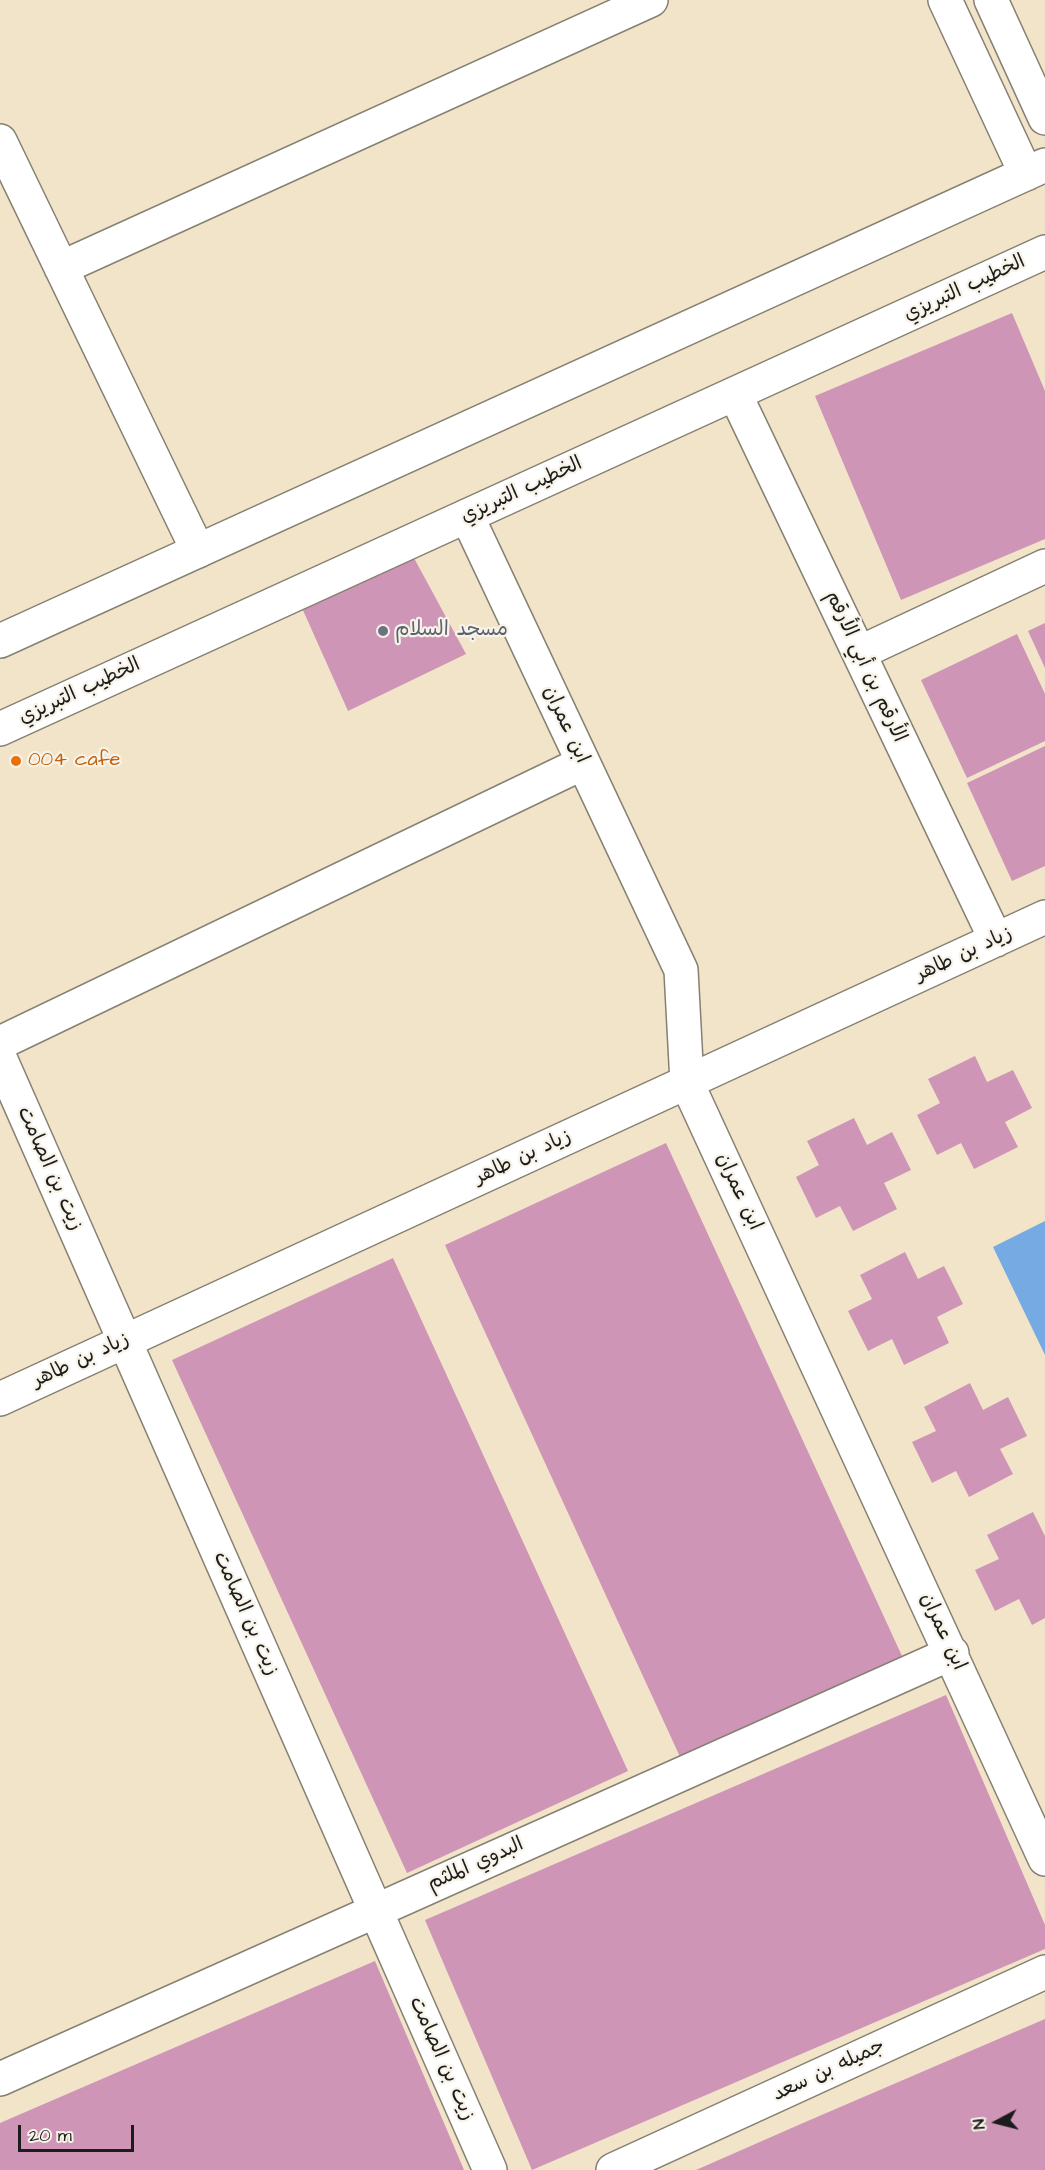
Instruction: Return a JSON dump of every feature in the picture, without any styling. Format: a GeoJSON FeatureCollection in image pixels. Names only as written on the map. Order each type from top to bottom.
{"type":"FeatureCollection","features":[{"type":"Feature","properties":{"kind":"street"},"geometry":{"type":"LineString","coordinates":[[61,268],[651,0]]}},
{"type":"Feature","properties":{"kind":"street"},"geometry":{"type":"LineString","coordinates":[[0,641],[1035,169],[945,0]]}},
{"type":"Feature","properties":{"kind":"street"},"geometry":{"type":"LineString","coordinates":[[990,0],[1045,118]]}},
{"type":"Feature","properties":{"kind":"street"},"geometry":{"type":"LineString","coordinates":[[0,141],[198,551]]}},
{"type":"Feature","properties":{"kind":"street","name":"الخطيب التبريزي"},"geometry":{"type":"LineString","coordinates":[[0,729],[1045,252]]}},
{"type":"Feature","properties":{"kind":"street","name":"الأرقم بن أبي الأرقم"},"geometry":{"type":"LineString","coordinates":[[735,394],[996,940]]}},
{"type":"Feature","properties":{"kind":"street","name":"ابن عمران"},"geometry":{"type":"LineString","coordinates":[[466,516],[681,970],[687,1083],[952,1653],[1045,1859]]}},
{"type":"Feature","properties":{"kind":"street"},"geometry":{"type":"LineString","coordinates":[[859,653],[1045,566]]}},
{"type":"Feature","properties":{"kind":"street"},"geometry":{"type":"LineString","coordinates":[[0,1043],[583,763]]}},
{"type":"Feature","properties":{"kind":"street","name":"زياد بن طاهر"},"geometry":{"type":"LineString","coordinates":[[0,1399],[1045,917]]}},
{"type":"Feature","properties":{"kind":"street","name":"زيت بن الصامت"},"geometry":{"type":"LineString","coordinates":[[0,1058],[490,2170]]}},
{"type":"Feature","properties":{"kind":"street","name":"البدوي الملثم"},"geometry":{"type":"LineString","coordinates":[[0,2079],[952,1653]]}},
{"type":"Feature","properties":{"kind":"street","name":"جميله بن سعد"},"geometry":{"type":"LineString","coordinates":[[613,2170],[1045,1972]]}},
{"type":"Feature","properties":{"kind":"water"},"geometry":{"type":"Polygon","coordinates":[[[1045,1221],[1045,1355],[993,1247],[1045,1221]]]}},
{"type":"Feature","properties":{"kind":"building"},"geometry":{"type":"Polygon","coordinates":[[[1012,313],[1045,391],[1045,539],[901,600],[815,396],[1012,313]]]}},
{"type":"Feature","properties":{"kind":"building","name":"مسجد السلام"},"geometry":{"type":"Polygon","coordinates":[[[414,558],[466,654],[348,711],[302,608],[414,558]]]}},
{"type":"Feature","properties":{"kind":"building"},"geometry":{"type":"Polygon","coordinates":[[[1045,623],[1045,668],[1028,631],[1045,623]]]}},
{"type":"Feature","properties":{"kind":"building"},"geometry":{"type":"Polygon","coordinates":[[[1017,634],[1045,694],[1045,741],[967,778],[921,680],[1017,634]]]}},
{"type":"Feature","properties":{"kind":"building"},"geometry":{"type":"Polygon","coordinates":[[[1045,746],[1045,866],[1012,881],[967,783],[1045,746]]]}},
{"type":"Feature","properties":{"kind":"building"},"geometry":{"type":"Polygon","coordinates":[[[975,1056],[987,1082],[1013,1070],[1032,1108],[1005,1122],[1018,1147],[974,1169],[961,1143],[937,1155],[917,1115],[940,1103],[928,1079],[975,1056]]]}},
{"type":"Feature","properties":{"kind":"building"},"geometry":{"type":"Polygon","coordinates":[[[854,1118],[867,1145],[892,1132],[911,1170],[884,1183],[897,1209],[853,1231],[840,1206],[816,1218],[796,1177],[819,1165],[807,1141],[854,1118]]]}},
{"type":"Feature","properties":{"kind":"building"},"geometry":{"type":"Polygon","coordinates":[[[666,1143],[902,1656],[681,1759],[445,1245],[666,1143]]]}},
{"type":"Feature","properties":{"kind":"building"},"geometry":{"type":"Polygon","coordinates":[[[905,1252],[918,1279],[944,1266],[963,1304],[937,1317],[949,1343],[904,1365],[892,1339],[868,1351],[848,1311],[872,1299],[860,1275],[905,1252]]]}},
{"type":"Feature","properties":{"kind":"building"},"geometry":{"type":"Polygon","coordinates":[[[393,1258],[628,1771],[407,1873],[172,1360],[393,1258]]]}},
{"type":"Feature","properties":{"kind":"building"},"geometry":{"type":"Polygon","coordinates":[[[970,1383],[983,1410],[1008,1397],[1027,1436],[1000,1449],[1013,1474],[969,1497],[956,1471],[932,1483],[912,1442],[936,1431],[924,1407],[970,1383]]]}},
{"type":"Feature","properties":{"kind":"building"},"geometry":{"type":"Polygon","coordinates":[[[1033,1512],[1045,1536],[1045,1618],[1032,1625],[1019,1599],[995,1611],[975,1570],[999,1559],[987,1535],[1033,1512]]]}},
{"type":"Feature","properties":{"kind":"building"},"geometry":{"type":"Polygon","coordinates":[[[946,1695],[1045,1925],[1045,1949],[532,2170],[425,1920],[946,1695]]]}},
{"type":"Feature","properties":{"kind":"building"},"geometry":{"type":"Polygon","coordinates":[[[375,1961],[464,2170],[0,2170],[0,2123],[375,1961]]]}},
{"type":"Feature","properties":{"kind":"building"},"geometry":{"type":"Polygon","coordinates":[[[1045,2019],[1045,2170],[696,2170],[803,2123],[1045,2019]]]}},
{"type":"Feature","properties":{"kind":"place","name":"مسجد السلام"},"geometry":{"type":"Point","coordinates":[383,631]}},
{"type":"Feature","properties":{"kind":"place","name":"004 cafe"},"geometry":{"type":"Point","coordinates":[16,761]}}]}
